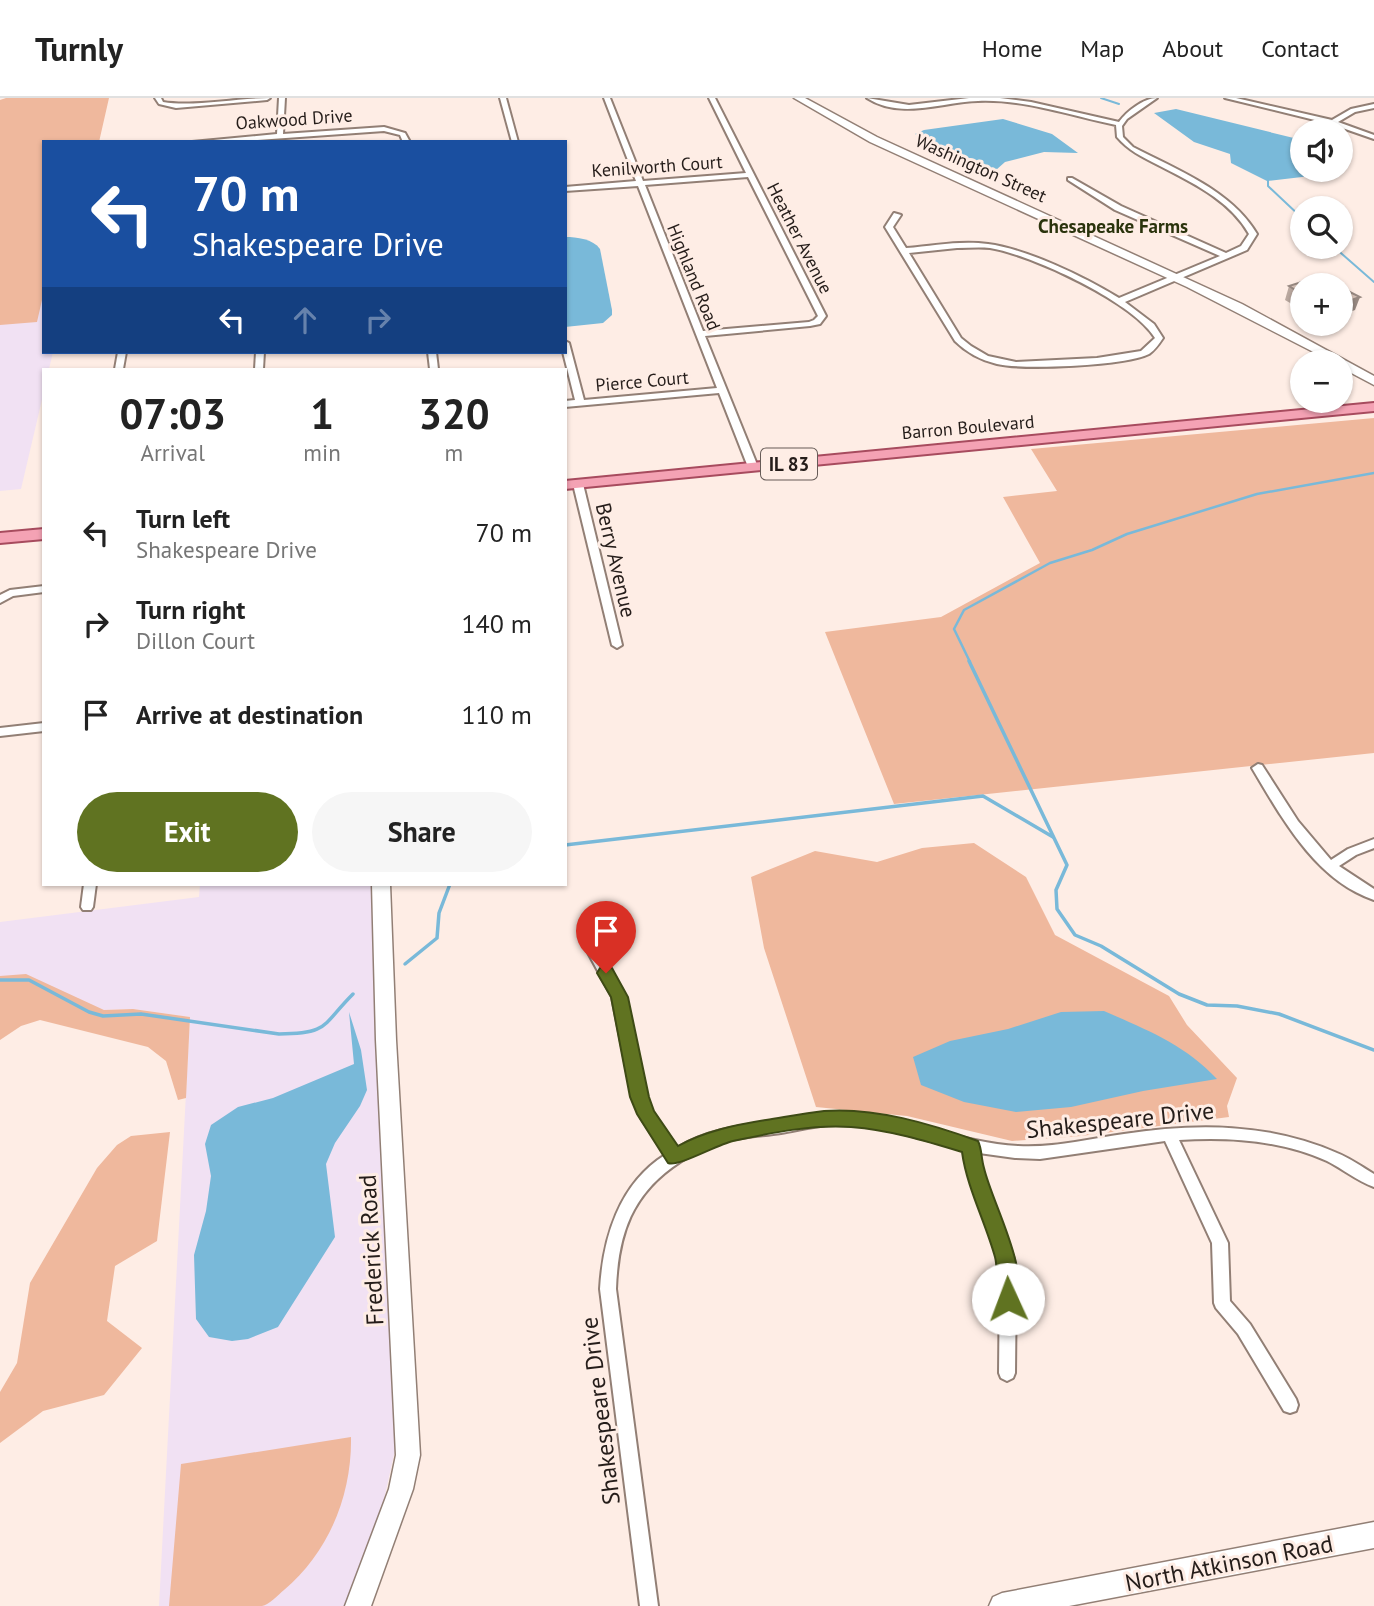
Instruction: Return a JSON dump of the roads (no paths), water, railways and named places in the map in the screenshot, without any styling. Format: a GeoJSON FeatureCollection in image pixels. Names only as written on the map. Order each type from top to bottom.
{"type":"FeatureCollection","features":[{"type":"Feature","properties":{"kind":"main road","name":"Washington Street"},"geometry":{"type":"LineString","coordinates":[[799,98],[873,139],[1289,331],[1374,381]]}},
{"type":"Feature","properties":{"kind":"main road","name":"Barron Boulevard"},"geometry":{"type":"LineString","coordinates":[[572,484],[1374,407]]}},
{"type":"Feature","properties":{"kind":"main road"},"geometry":{"type":"LineString","coordinates":[[0,538],[42,534]]}},
{"type":"Feature","properties":{"kind":"main road","name":"Frederick Road"},"geometry":{"type":"LineString","coordinates":[[358,1606],[401,1489],[408,1455],[386,1040],[381,886]]}},
{"type":"Feature","properties":{"kind":"main road","name":"North Atkinson Road"},"geometry":{"type":"LineString","coordinates":[[1002,1606],[1374,1535]]}},
{"type":"Feature","properties":{"kind":"street"},"geometry":{"type":"LineString","coordinates":[[158,98],[162,103],[176,106],[267,98]]}},
{"type":"Feature","properties":{"kind":"street"},"geometry":{"type":"LineString","coordinates":[[281,135],[282,98]]}},
{"type":"Feature","properties":{"kind":"street"},"geometry":{"type":"LineString","coordinates":[[503,98],[514,140]]}},
{"type":"Feature","properties":{"kind":"street","name":"Highland Road"},"geometry":{"type":"LineString","coordinates":[[607,98],[753,467]]}},
{"type":"Feature","properties":{"kind":"street","name":"Heather Avenue"},"geometry":{"type":"LineString","coordinates":[[699,334],[810,324],[817,322],[822,316],[712,98]]}},
{"type":"Feature","properties":{"kind":"street"},"geometry":{"type":"LineString","coordinates":[[870,98],[910,108],[973,99],[1007,99],[1121,124]]}},
{"type":"Feature","properties":{"kind":"street"},"geometry":{"type":"LineString","coordinates":[[1119,301],[1227,256],[1249,244],[1253,234],[1251,226],[1223,199],[1131,148],[1120,137],[1118,132],[1125,118],[1154,98]]}},
{"type":"Feature","properties":{"kind":"street"},"geometry":{"type":"LineString","coordinates":[[1228,98],[1320,119]]}},
{"type":"Feature","properties":{"kind":"street"},"geometry":{"type":"LineString","coordinates":[[1254,104],[1262,98]]}},
{"type":"Feature","properties":{"kind":"street"},"geometry":{"type":"LineString","coordinates":[[1338,119],[1353,110],[1374,106]]}},
{"type":"Feature","properties":{"kind":"street","name":"Oakwood Drive"},"geometry":{"type":"LineString","coordinates":[[220,140],[377,129],[396,131],[403,134],[406,140]]}},
{"type":"Feature","properties":{"kind":"street"},"geometry":{"type":"LineString","coordinates":[[1353,129],[1374,137]]}},
{"type":"Feature","properties":{"kind":"street","name":"Kenilworth Court"},"geometry":{"type":"LineString","coordinates":[[567,189],[751,175]]}},
{"type":"Feature","properties":{"kind":"street"},"geometry":{"type":"LineString","coordinates":[[1070,179],[1118,208],[1227,256]]}},
{"type":"Feature","properties":{"kind":"street"},"geometry":{"type":"LineString","coordinates":[[897,215],[889,227],[903,251],[958,339],[966,348],[987,360],[1030,365],[1127,356],[1144,352],[1156,343],[1158,333],[1136,310],[1025,255],[1002,247],[975,245],[903,251]]}},
{"type":"Feature","properties":{"kind":"street"},"geometry":{"type":"LineString","coordinates":[[1156,343],[1167,347]]}},
{"type":"Feature","properties":{"kind":"street"},"geometry":{"type":"LineString","coordinates":[[567,351],[580,403]]}},
{"type":"Feature","properties":{"kind":"street","name":"Pierce Court"},"geometry":{"type":"LineString","coordinates":[[567,404],[722,390]]}},
{"type":"Feature","properties":{"kind":"street","name":"Berry Avenue"},"geometry":{"type":"LineString","coordinates":[[572,484],[617,645]]}},
{"type":"Feature","properties":{"kind":"street"},"geometry":{"type":"LineString","coordinates":[[0,600],[10,593],[42,589]]}},
{"type":"Feature","properties":{"kind":"street"},"geometry":{"type":"LineString","coordinates":[[0,732],[42,727]]}},
{"type":"Feature","properties":{"kind":"street"},"geometry":{"type":"LineString","coordinates":[[1258,768],[1305,843],[1352,884],[1374,895]]}},
{"type":"Feature","properties":{"kind":"street"},"geometry":{"type":"LineString","coordinates":[[1330,866],[1352,852],[1374,844]]}},
{"type":"Feature","properties":{"kind":"street"},"geometry":{"type":"LineString","coordinates":[[88,907],[90,886]]}},
{"type":"Feature","properties":{"kind":"street"},"geometry":{"type":"LineString","coordinates":[[592,948],[619,997],[639,1097],[646,1114],[675,1158]]}},
{"type":"Feature","properties":{"kind":"street","name":"Shakespeare Drive"},"geometry":{"type":"LineString","coordinates":[[649,1606],[607,1267],[616,1225],[636,1192],[662,1165],[696,1145],[731,1133],[825,1119],[850,1119],[894,1125],[992,1151],[1040,1153],[1210,1130],[1258,1133],[1295,1143],[1334,1159],[1374,1181]]}},
{"type":"Feature","properties":{"kind":"street"},"geometry":{"type":"LineString","coordinates":[[1169,1134],[1220,1243],[1222,1303],[1244,1329],[1290,1405]]}},
{"type":"Feature","properties":{"kind":"street"},"geometry":{"type":"LineString","coordinates":[[971,1146],[974,1168],[1006,1259],[1007,1373]]}},
{"type":"Feature","properties":{"kind":"water"},"geometry":{"type":"Polygon","coordinates":[[[1176,109],[1290,137],[1290,178],[1267,181],[1231,163],[1230,154],[1194,142],[1154,113],[1176,109]]]}},
{"type":"Feature","properties":{"kind":"water"},"geometry":{"type":"Polygon","coordinates":[[[1003,119],[1052,134],[1078,153],[1044,152],[1005,162],[996,170],[915,134],[924,130],[1003,119]]]}},
{"type":"Feature","properties":{"kind":"water"},"geometry":{"type":"Polygon","coordinates":[[[567,237],[589,241],[600,249],[612,310],[612,315],[603,323],[567,327],[567,237]]]}},
{"type":"Feature","properties":{"kind":"water"},"geometry":{"type":"Polygon","coordinates":[[[1104,1011],[1178,1047],[1217,1079],[1143,1091],[1071,1107],[1016,1112],[964,1102],[921,1085],[913,1057],[950,1041],[1008,1029],[1061,1012],[1104,1011]]]}},
{"type":"Feature","properties":{"kind":"water"},"geometry":{"type":"Polygon","coordinates":[[[349,1012],[361,1050],[367,1090],[360,1106],[335,1143],[326,1164],[335,1237],[278,1327],[248,1339],[232,1341],[209,1337],[196,1319],[194,1255],[206,1211],[211,1176],[205,1144],[211,1125],[238,1107],[273,1098],[354,1064],[349,1012]]]}},
{"type":"Feature","properties":{"kind":"waterway"},"geometry":{"type":"LineString","coordinates":[[1101,98],[1119,104]]}},
{"type":"Feature","properties":{"kind":"waterway"},"geometry":{"type":"LineString","coordinates":[[1268,179],[1268,186],[1290,207]]}},
{"type":"Feature","properties":{"kind":"waterway"},"geometry":{"type":"LineString","coordinates":[[1348,259],[1374,282]]}},
{"type":"Feature","properties":{"kind":"waterway"},"geometry":{"type":"LineString","coordinates":[[970,662],[954,629],[964,610],[1050,563],[1092,550],[1127,534],[1257,494],[1374,473]]}},
{"type":"Feature","properties":{"kind":"waterway"},"geometry":{"type":"LineString","coordinates":[[969,661],[1067,865],[1056,890],[1057,909],[1075,935],[1101,946],[1179,994],[1207,1005],[1237,1006],[1279,1014],[1374,1050]]}},
{"type":"Feature","properties":{"kind":"waterway"},"geometry":{"type":"LineString","coordinates":[[567,845],[983,796],[1053,837]]}},
{"type":"Feature","properties":{"kind":"waterway"},"geometry":{"type":"LineString","coordinates":[[405,964],[437,938],[439,913],[449,886]]}},
{"type":"Feature","properties":{"kind":"waterway"},"geometry":{"type":"LineString","coordinates":[[0,980],[29,980],[89,1012],[103,1016],[141,1014],[279,1034],[316,1030],[353,994]]}},
{"type":"Feature","properties":{"kind":"district","name":"Chesapeake Farms"},"geometry":{"type":"Point","coordinates":[1113,226]}}]}
